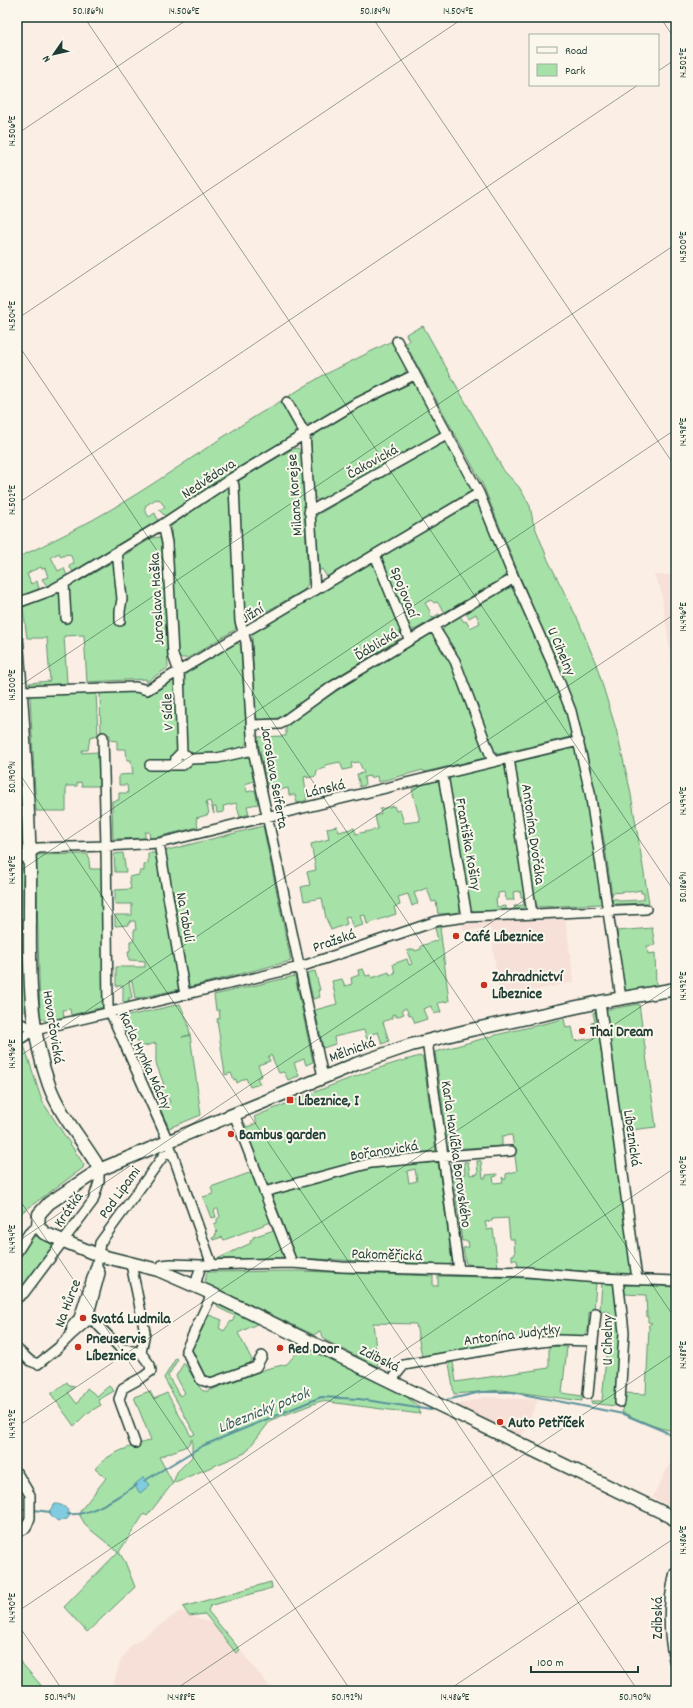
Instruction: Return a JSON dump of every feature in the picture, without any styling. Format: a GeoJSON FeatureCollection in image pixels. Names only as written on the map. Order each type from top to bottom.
{"type":"FeatureCollection","features":[{"type":"Feature","properties":{"kind":"main road","name":"Hovorčovická"},"geometry":{"type":"LineString","coordinates":[[17,642],[18,672],[21,691],[20,732],[29,853],[32,998],[35,1030],[41,1059],[52,1094],[96,1162],[99,1170]]}},
{"type":"Feature","properties":{"kind":"main road","name":"Mělnická"},"geometry":{"type":"LineString","coordinates":[[38,1226],[39,1214],[58,1196],[99,1170],[170,1146],[234,1114],[356,1064],[427,1041],[466,1031],[620,998],[676,989]]}},
{"type":"Feature","properties":{"kind":"main road","name":"Zdibská"},"geometry":{"type":"LineString","coordinates":[[38,1226],[44,1233],[64,1241],[97,1259],[158,1270],[195,1286],[670,1516],[676,1521]]}},
{"type":"Feature","properties":{"kind":"main road","name":"Zdibská"},"geometry":{"type":"LineString","coordinates":[[676,1574],[670,1616],[670,1635],[676,1662]]}},
{"type":"Feature","properties":{"kind":"street","name":"U Cihelny"},"geometry":{"type":"LineString","coordinates":[[397,341],[479,493],[571,711],[590,792],[620,998]]}},
{"type":"Feature","properties":{"kind":"street","name":"Nedvědova"},"geometry":{"type":"LineString","coordinates":[[17,603],[50,591],[64,583],[163,524],[232,478],[353,405],[414,375]]}},
{"type":"Feature","properties":{"kind":"street","name":"Milana Korejse"},"geometry":{"type":"LineString","coordinates":[[287,402],[305,434],[315,590]]}},
{"type":"Feature","properties":{"kind":"street","name":"Čakovická"},"geometry":{"type":"LineString","coordinates":[[309,512],[448,434]]}},
{"type":"Feature","properties":{"kind":"street","name":"Jaroslava Seiferta"},"geometry":{"type":"LineString","coordinates":[[232,478],[234,486],[240,621],[246,642],[253,750],[266,817],[323,1077]]}},
{"type":"Feature","properties":{"kind":"street","name":"Jižní"},"geometry":{"type":"LineString","coordinates":[[21,691],[136,687],[147,690],[479,493]]}},
{"type":"Feature","properties":{"kind":"street","name":"Jaroslava Haška"},"geometry":{"type":"LineString","coordinates":[[163,524],[167,543],[172,655],[179,672]]}},
{"type":"Feature","properties":{"kind":"street"},"geometry":{"type":"LineString","coordinates":[[117,552],[122,599],[120,621]]}},
{"type":"Feature","properties":{"kind":"street","name":"Spojovací"},"geometry":{"type":"LineString","coordinates":[[374,555],[409,640]]}},
{"type":"Feature","properties":{"kind":"street","name":"Ďáblická"},"geometry":{"type":"LineString","coordinates":[[252,725],[280,724],[333,686],[514,578]]}},
{"type":"Feature","properties":{"kind":"street"},"geometry":{"type":"LineString","coordinates":[[64,583],[66,618]]}},
{"type":"Feature","properties":{"kind":"street"},"geometry":{"type":"LineString","coordinates":[[433,626],[455,661],[493,762]]}},
{"type":"Feature","properties":{"kind":"street","name":"V Sídle"},"geometry":{"type":"LineString","coordinates":[[175,765],[176,758],[182,752],[179,672]]}},
{"type":"Feature","properties":{"kind":"street","name":"Karla Hynka Máchy"},"geometry":{"type":"LineString","coordinates":[[103,737],[109,1013],[170,1146],[212,1265]]}},
{"type":"Feature","properties":{"kind":"street","name":"Lánská"},"geometry":{"type":"LineString","coordinates":[[17,860],[38,848],[159,843],[443,775],[579,740]]}},
{"type":"Feature","properties":{"kind":"street"},"geometry":{"type":"LineString","coordinates":[[150,765],[183,765],[190,758],[217,758],[253,750]]}},
{"type":"Feature","properties":{"kind":"street","name":"V Sídle"},"geometry":{"type":"LineString","coordinates":[[182,752],[190,758]]}},
{"type":"Feature","properties":{"kind":"street","name":"Antonína Dvořáka"},"geometry":{"type":"LineString","coordinates":[[509,758],[532,914]]}},
{"type":"Feature","properties":{"kind":"street","name":"Františka Košiny"},"geometry":{"type":"LineString","coordinates":[[443,775],[468,917]]}},
{"type":"Feature","properties":{"kind":"street","name":"Na Tabuli"},"geometry":{"type":"LineString","coordinates":[[159,843],[185,995]]}},
{"type":"Feature","properties":{"kind":"street","name":"Pražská"},"geometry":{"type":"LineString","coordinates":[[17,1043],[20,1038],[35,1030],[300,967],[436,920],[607,909],[646,909]]}},
{"type":"Feature","properties":{"kind":"street","name":"Líbeznická"},"geometry":{"type":"LineString","coordinates":[[600,1002],[637,1279]]}},
{"type":"Feature","properties":{"kind":"street"},"geometry":{"type":"LineString","coordinates":[[17,1022],[35,1030]]}},
{"type":"Feature","properties":{"kind":"street","name":"Karla Havlíčka Borovského"},"geometry":{"type":"LineString","coordinates":[[427,1041],[459,1270]]}},
{"type":"Feature","properties":{"kind":"street"},"geometry":{"type":"LineString","coordinates":[[234,1114],[292,1263]]}},
{"type":"Feature","properties":{"kind":"street","name":"Pod Lipami"},"geometry":{"type":"LineString","coordinates":[[97,1259],[100,1243],[170,1146]]}},
{"type":"Feature","properties":{"kind":"street","name":"Bořanovická"},"geometry":{"type":"LineString","coordinates":[[264,1192],[371,1163],[511,1151]]}},
{"type":"Feature","properties":{"kind":"street","name":"Krátká"},"geometry":{"type":"LineString","coordinates":[[17,1298],[24,1293],[64,1241],[67,1233],[93,1201],[100,1182],[99,1170]]}},
{"type":"Feature","properties":{"kind":"street"},"geometry":{"type":"LineString","coordinates":[[17,1252],[29,1233],[38,1226]]}},
{"type":"Feature","properties":{"kind":"street","name":"Na Hůrce"},"geometry":{"type":"LineString","coordinates":[[87,1321],[100,1273],[97,1259]]}},
{"type":"Feature","properties":{"kind":"street","name":"Na Hůrce"},"geometry":{"type":"LineString","coordinates":[[17,1349],[30,1361],[38,1364],[71,1335],[72,1326],[79,1318],[97,1259]]}},
{"type":"Feature","properties":{"kind":"street","name":"Pakoměřická"},"geometry":{"type":"LineString","coordinates":[[158,1270],[162,1265],[171,1264],[212,1265],[292,1263],[342,1267],[527,1272],[676,1281]]}},
{"type":"Feature","properties":{"kind":"street"},"geometry":{"type":"LineString","coordinates":[[131,1264],[145,1332],[141,1353]]}},
{"type":"Feature","properties":{"kind":"street"},"geometry":{"type":"LineString","coordinates":[[195,1286],[201,1265]]}},
{"type":"Feature","properties":{"kind":"street","name":"U Cihelny"},"geometry":{"type":"LineString","coordinates":[[618,1278],[624,1332],[620,1402]]}},
{"type":"Feature","properties":{"kind":"street"},"geometry":{"type":"LineString","coordinates":[[212,1294],[186,1350],[201,1380],[211,1383],[256,1367],[262,1356]]}},
{"type":"Feature","properties":{"kind":"street"},"geometry":{"type":"LineString","coordinates":[[588,1394],[596,1313]]}},
{"type":"Feature","properties":{"kind":"street"},"geometry":{"type":"LineString","coordinates":[[71,1335],[87,1321],[94,1321],[120,1348],[141,1353],[150,1365],[151,1371],[123,1388],[119,1398],[135,1443]]}},
{"type":"Feature","properties":{"kind":"street","name":"Antonína Judytky"},"geometry":{"type":"LineString","coordinates":[[391,1381],[404,1364],[509,1346],[557,1340],[593,1341]]}},
{"type":"Feature","properties":{"kind":"street"},"geometry":{"type":"LineString","coordinates":[[17,1473],[30,1495],[30,1518],[26,1528],[17,1533]]}},
{"type":"Feature","properties":{"kind":"shaded area"},"geometry":{"type":"Polygon","coordinates":[[[654,575],[676,575],[676,690],[661,590],[654,575]]]}},
{"type":"Feature","properties":{"kind":"shaded area"},"geometry":{"type":"Polygon","coordinates":[[[565,917],[574,982],[499,998],[491,928],[463,931],[462,923],[565,917]]]}},
{"type":"Feature","properties":{"kind":"shaded area"},"geometry":{"type":"Polygon","coordinates":[[[485,1397],[538,1400],[520,1441],[449,1407],[485,1397]]]}},
{"type":"Feature","properties":{"kind":"shaded area"},"geometry":{"type":"Polygon","coordinates":[[[676,1452],[676,1510],[653,1497],[676,1452]]]}},
{"type":"Feature","properties":{"kind":"shaded area"},"geometry":{"type":"Polygon","coordinates":[[[180,1611],[201,1620],[220,1625],[273,1691],[111,1691],[121,1660],[131,1646],[180,1611]]]}},
{"type":"Feature","properties":{"kind":"green space"},"geometry":{"type":"Polygon","coordinates":[[[423,326],[504,471],[519,487],[530,506],[533,522],[548,560],[579,622],[596,664],[616,729],[630,789],[649,903],[613,904],[612,899],[618,899],[619,901],[644,899],[644,893],[641,893],[641,890],[629,892],[622,891],[612,893],[612,896],[602,826],[593,779],[575,710],[559,667],[564,665],[561,659],[557,661],[535,614],[483,485],[405,343],[409,341],[406,334],[423,326]]]}},
{"type":"Feature","properties":{"kind":"green space"},"geometry":{"type":"Polygon","coordinates":[[[392,341],[406,365],[404,374],[348,402],[312,424],[303,422],[289,396],[322,376],[392,341]]]}},
{"type":"Feature","properties":{"kind":"green space"},"geometry":{"type":"Polygon","coordinates":[[[413,383],[417,386],[440,427],[440,432],[323,499],[317,500],[313,494],[311,441],[314,435],[353,411],[413,383]]]}},
{"type":"Feature","properties":{"kind":"green space"},"geometry":{"type":"Polygon","coordinates":[[[281,401],[295,427],[296,432],[292,436],[238,468],[165,516],[159,510],[165,507],[159,499],[156,499],[145,506],[146,507],[144,509],[149,517],[155,513],[158,521],[74,573],[69,566],[74,563],[70,554],[61,557],[59,553],[51,557],[58,571],[64,568],[67,576],[47,586],[42,579],[48,577],[45,568],[42,569],[41,567],[29,572],[30,573],[27,574],[31,584],[37,581],[39,589],[22,596],[17,558],[93,520],[117,506],[260,413],[281,401]]]}},
{"type":"Feature","properties":{"kind":"green space"},"geometry":{"type":"Polygon","coordinates":[[[447,443],[472,485],[472,490],[469,493],[327,577],[322,569],[317,572],[315,516],[441,444],[447,443]]]}},
{"type":"Feature","properties":{"kind":"green space"},"geometry":{"type":"Polygon","coordinates":[[[298,448],[302,453],[308,584],[304,590],[253,619],[250,613],[245,614],[238,481],[292,449],[298,448]]]}},
{"type":"Feature","properties":{"kind":"green space"},"geometry":{"type":"Polygon","coordinates":[[[226,488],[229,490],[236,629],[188,658],[181,658],[178,653],[171,526],[226,488]]]}},
{"type":"Feature","properties":{"kind":"green space"},"geometry":{"type":"Polygon","coordinates":[[[472,504],[478,504],[482,508],[507,569],[507,574],[504,578],[445,612],[437,602],[434,603],[431,600],[425,603],[431,613],[429,614],[432,618],[439,614],[440,615],[416,629],[411,630],[407,626],[381,563],[381,559],[384,555],[472,504]]]}},
{"type":"Feature","properties":{"kind":"green space"},"geometry":{"type":"Polygon","coordinates":[[[159,537],[162,543],[168,668],[146,682],[146,679],[87,682],[84,635],[64,636],[67,683],[30,686],[29,683],[50,681],[47,638],[27,638],[23,607],[73,584],[105,567],[152,538],[159,537]]]}},
{"type":"Feature","properties":{"kind":"green space"},"geometry":{"type":"Polygon","coordinates":[[[369,564],[375,566],[401,632],[399,639],[327,683],[279,718],[260,720],[255,716],[253,633],[369,564]]]}},
{"type":"Feature","properties":{"kind":"green space"},"geometry":{"type":"Polygon","coordinates":[[[507,588],[512,588],[517,592],[557,685],[573,733],[570,737],[499,754],[494,753],[458,659],[443,633],[443,628],[446,624],[460,616],[464,622],[466,621],[470,628],[480,623],[476,614],[469,618],[465,613],[507,588]]]}},
{"type":"Feature","properties":{"kind":"green space"},"geometry":{"type":"Polygon","coordinates":[[[432,634],[436,636],[451,662],[487,754],[485,758],[424,772],[423,770],[378,782],[377,776],[370,778],[370,776],[364,777],[365,785],[360,787],[357,774],[364,773],[359,762],[351,763],[352,768],[343,770],[340,762],[325,765],[326,768],[317,770],[316,776],[307,778],[307,776],[304,777],[307,800],[297,803],[295,795],[289,795],[288,788],[275,791],[273,784],[267,785],[257,737],[286,736],[286,726],[352,681],[411,644],[432,634]]]}},
{"type":"Feature","properties":{"kind":"green space"},"geometry":{"type":"Polygon","coordinates":[[[237,643],[241,645],[247,742],[243,748],[217,754],[191,755],[186,750],[183,680],[189,669],[237,643]]]}},
{"type":"Feature","properties":{"kind":"green space"},"geometry":{"type":"Polygon","coordinates":[[[173,679],[176,682],[179,750],[168,761],[192,762],[243,755],[250,759],[254,781],[245,784],[247,792],[255,790],[258,804],[247,806],[249,814],[240,817],[236,803],[223,806],[224,812],[217,813],[216,807],[213,807],[214,814],[210,801],[206,802],[209,813],[196,818],[198,827],[153,838],[150,838],[149,832],[145,832],[145,838],[113,839],[112,801],[119,800],[119,793],[128,793],[127,785],[119,785],[119,775],[133,774],[131,760],[127,760],[126,749],[117,749],[117,741],[110,740],[110,735],[101,736],[100,692],[123,691],[173,679]]]}},
{"type":"Feature","properties":{"kind":"green space"},"geometry":{"type":"Polygon","coordinates":[[[96,692],[98,735],[90,737],[88,750],[82,750],[82,753],[98,752],[99,786],[82,786],[81,782],[77,783],[77,786],[66,786],[66,811],[36,811],[30,695],[96,692]]]}},
{"type":"Feature","properties":{"kind":"green space"},"geometry":{"type":"Polygon","coordinates":[[[17,736],[20,786],[17,787],[17,736]]]}},
{"type":"Feature","properties":{"kind":"green space"},"geometry":{"type":"Polygon","coordinates":[[[573,748],[577,750],[591,814],[604,900],[601,904],[539,907],[535,904],[513,766],[516,761],[573,748]]]}},
{"type":"Feature","properties":{"kind":"green space"},"geometry":{"type":"Polygon","coordinates":[[[502,765],[506,767],[528,905],[525,908],[515,909],[514,906],[524,905],[523,897],[521,897],[520,891],[513,892],[514,900],[506,900],[505,892],[498,893],[498,898],[496,899],[497,907],[506,906],[506,910],[475,911],[471,910],[468,905],[448,784],[449,779],[453,777],[502,765]]]}},
{"type":"Feature","properties":{"kind":"green space"},"geometry":{"type":"Polygon","coordinates":[[[434,781],[439,782],[441,787],[461,905],[460,910],[456,913],[438,914],[436,901],[432,902],[427,888],[414,893],[418,903],[412,906],[408,894],[398,897],[400,905],[394,907],[396,914],[367,924],[365,915],[360,916],[363,925],[353,928],[349,916],[345,917],[347,924],[331,930],[326,918],[322,898],[304,901],[301,887],[310,885],[307,872],[316,870],[311,844],[329,839],[327,828],[337,826],[339,832],[354,828],[356,834],[378,829],[375,816],[381,814],[380,809],[394,806],[396,811],[400,810],[404,823],[420,821],[412,789],[416,788],[416,786],[434,781]]]}},
{"type":"Feature","properties":{"kind":"green space"},"geometry":{"type":"Polygon","coordinates":[[[20,790],[23,848],[17,835],[17,791],[20,790]]]}},
{"type":"Feature","properties":{"kind":"green space"},"geometry":{"type":"Polygon","coordinates":[[[263,826],[291,961],[189,987],[164,851],[263,826]]]}},
{"type":"Feature","properties":{"kind":"green space"},"geometry":{"type":"Polygon","coordinates":[[[123,853],[126,872],[115,872],[114,854],[123,853]]]}},
{"type":"Feature","properties":{"kind":"green space"},"geometry":{"type":"Polygon","coordinates":[[[148,853],[155,853],[180,989],[135,999],[132,981],[129,981],[132,998],[128,998],[129,1001],[123,1002],[123,986],[116,986],[116,967],[145,967],[145,961],[129,960],[128,951],[130,951],[130,941],[134,940],[134,930],[136,930],[135,921],[130,921],[128,925],[115,926],[115,915],[132,915],[132,904],[115,904],[115,890],[131,889],[129,877],[139,875],[140,871],[144,871],[144,865],[148,864],[148,853]]]}},
{"type":"Feature","properties":{"kind":"green space"},"geometry":{"type":"Polygon","coordinates":[[[88,854],[90,869],[102,869],[104,1007],[71,1015],[70,1009],[63,1010],[64,1017],[45,1021],[40,1017],[36,855],[88,854]]]}},
{"type":"Feature","properties":{"kind":"green space"},"geometry":{"type":"Polygon","coordinates":[[[23,863],[25,879],[23,880],[25,997],[28,999],[29,1008],[24,1012],[17,998],[17,865],[23,863]]]}},
{"type":"Feature","properties":{"kind":"green space"},"geometry":{"type":"Polygon","coordinates":[[[440,927],[449,1001],[438,1003],[441,1012],[434,1014],[431,1006],[423,1009],[427,1019],[415,1023],[406,1008],[402,1010],[404,1014],[396,1017],[396,1014],[392,1015],[392,1018],[383,1022],[389,1041],[382,1044],[378,1032],[372,1034],[373,1037],[367,1039],[364,1030],[334,1037],[335,1044],[323,1048],[315,1010],[337,1004],[332,981],[342,979],[345,986],[352,984],[351,978],[359,975],[358,970],[363,969],[366,976],[370,975],[372,978],[389,972],[390,975],[395,973],[393,964],[407,959],[409,965],[412,964],[407,951],[421,949],[421,946],[438,940],[435,928],[440,927]]]}},
{"type":"Feature","properties":{"kind":"green space"},"geometry":{"type":"Polygon","coordinates":[[[652,928],[655,945],[647,946],[648,954],[655,953],[656,986],[624,991],[617,950],[619,949],[617,931],[652,928]]]}},
{"type":"Feature","properties":{"kind":"green space"},"geometry":{"type":"Polygon","coordinates":[[[315,971],[320,990],[318,990],[320,997],[313,999],[307,973],[315,971]]]}},
{"type":"Feature","properties":{"kind":"green space"},"geometry":{"type":"Polygon","coordinates":[[[295,976],[313,1062],[306,1065],[304,1059],[294,1063],[299,1076],[288,1080],[284,1072],[279,1073],[271,1055],[268,1057],[270,1061],[258,1065],[262,1076],[257,1078],[260,1084],[250,1087],[246,1078],[237,1083],[236,1079],[234,1080],[231,1073],[225,1075],[217,1019],[220,1018],[219,1010],[216,1010],[214,995],[295,976]]]}},
{"type":"Feature","properties":{"kind":"green space"},"geometry":{"type":"Polygon","coordinates":[[[180,1004],[188,1023],[201,1115],[169,1128],[160,1108],[170,1102],[167,1095],[161,1098],[158,1091],[153,1093],[151,1088],[164,1085],[156,1063],[156,1043],[133,1049],[132,1046],[138,1043],[133,1031],[126,1034],[120,1018],[180,1004]]]}},
{"type":"Feature","properties":{"kind":"green space"},"geometry":{"type":"Polygon","coordinates":[[[639,1004],[656,1127],[622,1131],[605,1010],[639,1004]]]}},
{"type":"Feature","properties":{"kind":"green space"},"geometry":{"type":"Polygon","coordinates":[[[596,1012],[596,1017],[600,1017],[633,1274],[518,1267],[517,1260],[512,1260],[512,1255],[515,1254],[514,1239],[510,1239],[508,1218],[492,1219],[492,1221],[485,1222],[487,1230],[493,1229],[498,1266],[466,1264],[463,1248],[469,1247],[468,1241],[462,1241],[451,1163],[453,1163],[454,1175],[456,1175],[456,1178],[459,1178],[459,1175],[465,1174],[464,1162],[468,1162],[470,1175],[478,1174],[477,1161],[481,1161],[483,1178],[486,1178],[486,1175],[497,1174],[497,1176],[493,1177],[494,1183],[503,1182],[502,1177],[506,1179],[506,1174],[517,1171],[512,1135],[502,1136],[502,1146],[449,1149],[448,1137],[443,1137],[439,1116],[444,1115],[435,1052],[496,1035],[564,1019],[566,1028],[572,1027],[575,1041],[594,1038],[591,1023],[595,1022],[593,1013],[596,1012]]]}},
{"type":"Feature","properties":{"kind":"green space"},"geometry":{"type":"Polygon","coordinates":[[[23,1042],[42,1101],[84,1165],[83,1168],[17,1216],[17,1050],[23,1042]]]}},
{"type":"Feature","properties":{"kind":"green space"},"geometry":{"type":"Polygon","coordinates":[[[420,1056],[423,1058],[436,1151],[376,1157],[268,1186],[242,1122],[244,1122],[247,1127],[257,1123],[254,1117],[261,1114],[359,1075],[420,1056]]]}},
{"type":"Feature","properties":{"kind":"green space"},"geometry":{"type":"Polygon","coordinates":[[[438,1162],[452,1261],[449,1265],[296,1258],[272,1195],[363,1170],[387,1166],[438,1162]],[[415,1169],[407,1171],[409,1183],[417,1181],[415,1169]]]}},
{"type":"Feature","properties":{"kind":"green space"},"geometry":{"type":"Polygon","coordinates":[[[252,1172],[271,1222],[224,1240],[222,1237],[213,1240],[212,1238],[216,1236],[215,1234],[217,1233],[214,1224],[217,1223],[217,1219],[220,1217],[218,1209],[216,1209],[214,1211],[216,1217],[211,1218],[203,1197],[213,1194],[211,1187],[252,1172]]]}},
{"type":"Feature","properties":{"kind":"green space"},"geometry":{"type":"Polygon","coordinates":[[[274,1230],[283,1255],[281,1258],[217,1259],[251,1243],[250,1241],[253,1237],[274,1230]]]}},
{"type":"Feature","properties":{"kind":"green space"},"geometry":{"type":"Polygon","coordinates":[[[33,1236],[56,1242],[55,1247],[17,1300],[18,1256],[33,1236]]]}},
{"type":"Feature","properties":{"kind":"green space"},"geometry":{"type":"Polygon","coordinates":[[[300,1271],[433,1276],[433,1286],[438,1286],[438,1276],[529,1278],[596,1282],[594,1312],[589,1312],[588,1331],[583,1337],[533,1338],[422,1357],[416,1324],[373,1323],[378,1367],[325,1340],[320,1331],[314,1335],[205,1283],[207,1272],[300,1271]]]}},
{"type":"Feature","properties":{"kind":"green space"},"geometry":{"type":"Polygon","coordinates":[[[602,1283],[616,1284],[621,1334],[615,1406],[591,1403],[591,1401],[602,1401],[610,1312],[600,1311],[602,1283]]]}},
{"type":"Feature","properties":{"kind":"green space"},"geometry":{"type":"Polygon","coordinates":[[[623,1284],[676,1287],[676,1431],[655,1426],[622,1412],[624,1393],[646,1394],[648,1326],[652,1323],[648,1322],[646,1295],[624,1294],[623,1284]]]}},
{"type":"Feature","properties":{"kind":"green space"},"geometry":{"type":"Polygon","coordinates":[[[218,1305],[259,1323],[238,1333],[252,1360],[249,1365],[211,1378],[206,1377],[192,1350],[209,1315],[222,1320],[219,1328],[224,1331],[231,1321],[232,1322],[235,1316],[217,1307],[218,1305]]]}},
{"type":"Feature","properties":{"kind":"green space"},"geometry":{"type":"Polygon","coordinates":[[[549,1346],[567,1347],[562,1393],[582,1396],[582,1401],[502,1390],[454,1394],[449,1363],[453,1362],[456,1382],[549,1368],[549,1346]]]}},
{"type":"Feature","properties":{"kind":"green space"},"geometry":{"type":"Polygon","coordinates":[[[313,1348],[409,1395],[409,1399],[418,1406],[420,1414],[321,1401],[271,1420],[245,1453],[173,1483],[147,1516],[144,1514],[119,1552],[125,1562],[135,1587],[87,1632],[64,1607],[118,1552],[86,1526],[79,1514],[106,1478],[95,1469],[100,1463],[113,1454],[151,1440],[134,1397],[150,1391],[154,1399],[167,1393],[191,1436],[195,1434],[164,1378],[176,1358],[178,1359],[168,1376],[180,1396],[185,1393],[176,1376],[184,1363],[200,1388],[203,1391],[208,1391],[266,1369],[287,1364],[299,1350],[306,1353],[313,1348]],[[192,1439],[187,1446],[159,1457],[173,1483],[177,1472],[192,1457],[192,1439]]]}},
{"type":"Feature","properties":{"kind":"green space"},"geometry":{"type":"Polygon","coordinates":[[[67,1382],[69,1385],[75,1386],[68,1392],[77,1404],[87,1388],[97,1396],[109,1386],[114,1391],[98,1400],[101,1405],[86,1414],[74,1426],[51,1394],[67,1382]]]}},
{"type":"Feature","properties":{"kind":"green space"},"geometry":{"type":"Polygon","coordinates":[[[271,1582],[272,1588],[210,1606],[208,1611],[240,1650],[236,1653],[205,1614],[189,1616],[183,1607],[271,1582]]]}},
{"type":"Feature","properties":{"kind":"green space"},"geometry":{"type":"Polygon","coordinates":[[[17,1658],[46,1691],[17,1691],[17,1658]]]}},
{"type":"Feature","properties":{"kind":"water"},"geometry":{"type":"Polygon","coordinates":[[[144,1477],[150,1485],[140,1493],[134,1485],[144,1477]]]}},
{"type":"Feature","properties":{"kind":"water"},"geometry":{"type":"Polygon","coordinates":[[[55,1504],[58,1504],[68,1510],[70,1515],[67,1519],[58,1521],[51,1516],[49,1511],[55,1504]]]}},
{"type":"Feature","properties":{"kind":"waterway","name":"Líbeznický potok"},"geometry":{"type":"LineString","coordinates":[[442,1401],[481,1392],[512,1392],[623,1414],[666,1432],[676,1438]]}},
{"type":"Feature","properties":{"kind":"waterway","name":"Líbeznický potok"},"geometry":{"type":"LineString","coordinates":[[144,1481],[202,1446],[321,1397],[359,1399],[431,1410],[434,1407]]}},
{"type":"Feature","properties":{"kind":"waterway","name":"Líbeznický potok"},"geometry":{"type":"LineString","coordinates":[[68,1514],[77,1514],[104,1505],[137,1485]]}},
{"type":"Feature","properties":{"kind":"waterway","name":"Líbeznický potok"},"geometry":{"type":"LineString","coordinates":[[17,1507],[27,1510]]}},
{"type":"Feature","properties":{"kind":"waterway","name":"Líbeznický potok"},"geometry":{"type":"LineString","coordinates":[[34,1510],[50,1512]]}},
{"type":"Feature","properties":{"kind":"place","name":"Café Líbeznice"},"geometry":{"type":"Point","coordinates":[456,936]}},
{"type":"Feature","properties":{"kind":"place","name":"Zahradnictví Líbeznice"},"geometry":{"type":"Point","coordinates":[484,985]}},
{"type":"Feature","properties":{"kind":"place","name":"Thai Dream"},"geometry":{"type":"Point","coordinates":[582,1031]}},
{"type":"Feature","properties":{"kind":"place","name":"Líbeznice, I"},"geometry":{"type":"Point","coordinates":[290,1100]}},
{"type":"Feature","properties":{"kind":"place","name":"Bambus garden"},"geometry":{"type":"Point","coordinates":[231,1134]}},
{"type":"Feature","properties":{"kind":"place","name":"Svatá Ludmila"},"geometry":{"type":"Point","coordinates":[83,1318]}},
{"type":"Feature","properties":{"kind":"place","name":"Pneuservis Líbeznice"},"geometry":{"type":"Point","coordinates":[78,1347]}},
{"type":"Feature","properties":{"kind":"place","name":"Red Door"},"geometry":{"type":"Point","coordinates":[280,1348]}},
{"type":"Feature","properties":{"kind":"place","name":"Auto Petříček"},"geometry":{"type":"Point","coordinates":[500,1422]}}]}
